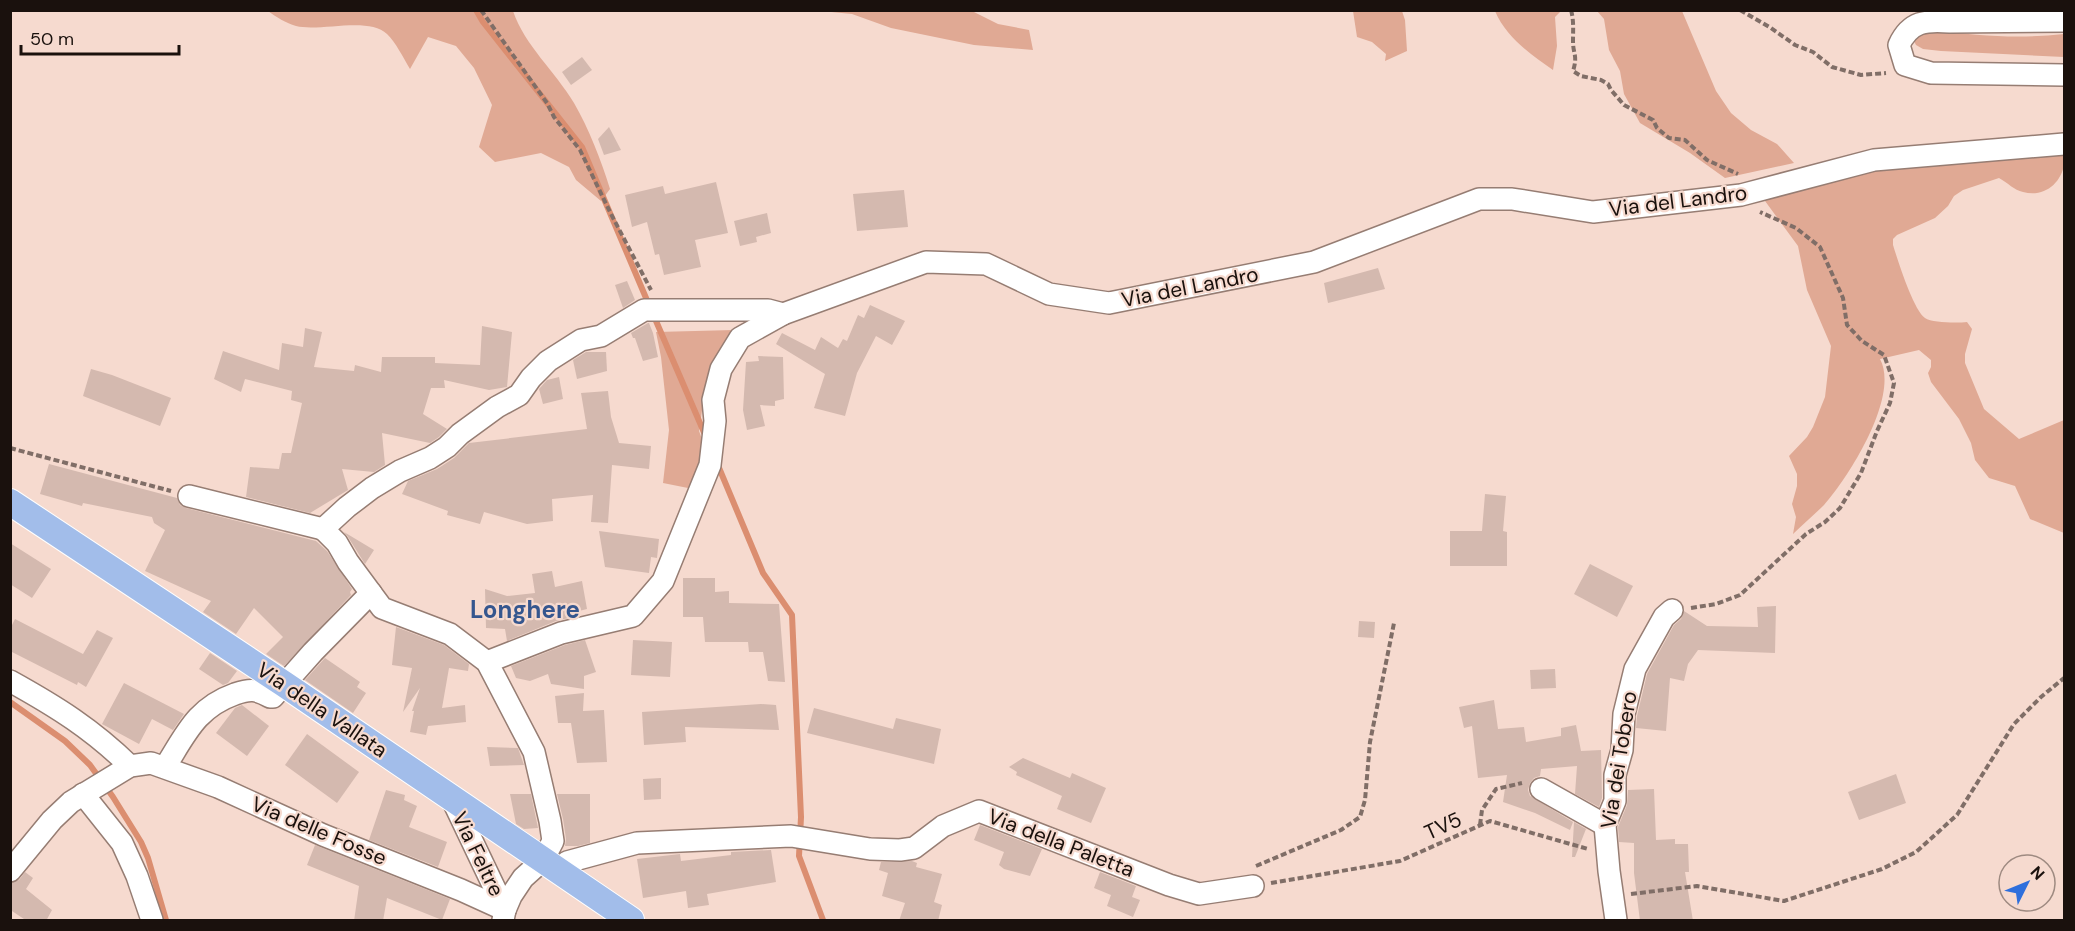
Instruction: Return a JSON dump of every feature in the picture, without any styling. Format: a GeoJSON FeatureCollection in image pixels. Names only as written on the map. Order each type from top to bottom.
{"type":"FeatureCollection","features":[{"type":"Feature","properties":{"kind":"main road","name":"Via della Vallata"},"geometry":{"type":"LineString","coordinates":[[10,502],[284,684],[632,921]]}},
{"type":"Feature","properties":{"kind":"street"},"geometry":{"type":"LineString","coordinates":[[2064,21],[1931,21],[1916,25],[1905,33],[1899,45],[1905,65],[1931,72],[2064,75]]}},
{"type":"Feature","properties":{"kind":"street","name":"Via del Landro"},"geometry":{"type":"LineString","coordinates":[[488,662],[561,633],[633,616],[663,581],[710,465],[715,421],[713,400],[721,369],[740,338],[783,314],[926,262],[986,264],[1049,294],[1109,303],[1314,262],[1479,199],[1512,199],[1593,212],[1751,192],[1874,160],[2064,144]]}},
{"type":"Feature","properties":{"kind":"street"},"geometry":{"type":"LineString","coordinates":[[323,529],[372,488],[400,471],[430,458],[496,407],[519,394],[548,361],[581,340],[601,336],[644,310],[768,310],[783,314]]}},
{"type":"Feature","properties":{"kind":"street"},"geometry":{"type":"LineString","coordinates":[[189,496],[323,529],[337,543],[382,608],[450,634],[488,662],[534,752],[553,841],[551,866]]}},
{"type":"Feature","properties":{"kind":"street"},"geometry":{"type":"LineString","coordinates":[[165,767],[194,722],[206,709],[223,699],[249,689],[273,697],[370,593]]}},
{"type":"Feature","properties":{"kind":"street","name":"Via dei Tobero"},"geometry":{"type":"LineString","coordinates":[[1616,921],[1605,825],[1615,801],[1615,775],[1622,750],[1624,714],[1635,669],[1664,617],[1672,610]]}},
{"type":"Feature","properties":{"kind":"street"},"geometry":{"type":"LineString","coordinates":[[10,681],[98,735],[122,771],[86,792],[61,811],[10,871]]}},
{"type":"Feature","properties":{"kind":"street","name":"Via delle Fosse"},"geometry":{"type":"LineString","coordinates":[[122,771],[151,763],[165,767],[218,787],[323,835],[461,890],[504,915]]}},
{"type":"Feature","properties":{"kind":"street"},"geometry":{"type":"LineString","coordinates":[[1541,789],[1605,825]]}},
{"type":"Feature","properties":{"kind":"street"},"geometry":{"type":"LineString","coordinates":[[86,792],[122,843],[137,876],[152,921]]}},
{"type":"Feature","properties":{"kind":"street","name":"Via Feltre"},"geometry":{"type":"LineString","coordinates":[[452,799],[504,915]]}},
{"type":"Feature","properties":{"kind":"street","name":"Via della Paletta"},"geometry":{"type":"LineString","coordinates":[[551,866],[637,843],[792,836],[870,849],[900,850],[914,848],[943,826],[980,811],[1169,885],[1199,894],[1252,877]]}},
{"type":"Feature","properties":{"kind":"street","name":"Via Feltre"},"geometry":{"type":"LineString","coordinates":[[504,915],[523,878],[551,866]]}},
{"type":"Feature","properties":{"kind":"path"},"geometry":{"type":"LineString","coordinates":[[481,10],[547,103],[554,117],[580,150],[655,300],[669,310]]}},
{"type":"Feature","properties":{"kind":"path"},"geometry":{"type":"LineString","coordinates":[[1571,10],[1574,28],[1573,47],[1576,55],[1573,71],[1581,76],[1601,80],[1608,84],[1624,105],[1653,120],[1657,128],[1669,138],[1685,141],[1707,160],[1740,175],[1751,192],[1760,213],[1796,228],[1821,247],[1843,298],[1847,325],[1862,341],[1884,355],[1894,383],[1890,403],[1876,431],[1861,473],[1840,508],[1825,522],[1806,534],[1740,595],[1716,604],[1672,610]]}},
{"type":"Feature","properties":{"kind":"path"},"geometry":{"type":"LineString","coordinates":[[1740,10],[1795,45],[1813,52],[1832,67],[1861,75],[1872,75],[1882,74],[1905,65]]}},
{"type":"Feature","properties":{"kind":"path"},"geometry":{"type":"LineString","coordinates":[[10,448],[189,496]]}},
{"type":"Feature","properties":{"kind":"path"},"geometry":{"type":"LineString","coordinates":[[1252,877],[1341,830],[1360,817],[1365,801],[1370,742],[1394,623]]}},
{"type":"Feature","properties":{"kind":"path"},"geometry":{"type":"LineString","coordinates":[[1612,896],[1697,886],[1784,901],[1882,869],[1916,852],[1957,815],[2014,724],[2040,697],[2064,678]]}},
{"type":"Feature","properties":{"kind":"path"},"geometry":{"type":"LineString","coordinates":[[1480,826],[1482,810],[1496,789],[1514,783],[1531,782],[1541,789]]}},
{"type":"Feature","properties":{"kind":"path","name":"TV5"},"geometry":{"type":"LineString","coordinates":[[1252,877],[1400,861],[1490,821],[1593,850]]}},
{"type":"Feature","properties":{"kind":"shaded area"},"geometry":{"type":"Polygon","coordinates":[[[268,11],[513,11],[525,36],[574,103],[594,145],[610,189],[601,201],[576,180],[569,167],[541,153],[495,162],[479,147],[492,105],[474,68],[456,46],[428,37],[410,69],[387,34],[379,29],[357,25],[296,26],[268,11]]]}},
{"type":"Feature","properties":{"kind":"shaded area"},"geometry":{"type":"Polygon","coordinates":[[[821,11],[972,11],[998,24],[1029,30],[1033,50],[974,45],[891,28],[852,14],[821,11]]]}},
{"type":"Feature","properties":{"kind":"shaded area"},"geometry":{"type":"Polygon","coordinates":[[[1353,11],[1402,11],[1405,20],[1407,51],[1385,61],[1386,54],[1372,42],[1357,37],[1353,11]]]}},
{"type":"Feature","properties":{"kind":"shaded area"},"geometry":{"type":"Polygon","coordinates":[[[1495,11],[1561,11],[1555,17],[1557,46],[1553,70],[1512,37],[1495,11]]]}},
{"type":"Feature","properties":{"kind":"shaded area"},"geometry":{"type":"Polygon","coordinates":[[[1597,11],[1682,11],[1716,91],[1731,113],[1751,130],[1777,144],[1794,163],[1725,178],[1690,153],[1640,123],[1624,94],[1620,71],[1609,50],[1604,19],[1597,11]]]}},
{"type":"Feature","properties":{"kind":"shaded area"},"geometry":{"type":"Polygon","coordinates":[[[1934,30],[1999,36],[2064,34],[2064,57],[1941,51],[1923,49],[1916,45],[1913,39],[1915,33],[1934,30]]]}},
{"type":"Feature","properties":{"kind":"shaded area"},"geometry":{"type":"Polygon","coordinates":[[[2064,146],[2065,161],[2062,172],[2050,188],[2038,193],[2023,192],[1999,178],[1963,190],[1954,196],[1948,206],[1935,218],[1897,235],[1893,239],[1893,245],[1902,273],[1920,313],[1928,320],[1967,322],[1972,329],[1965,354],[1965,363],[1984,409],[2019,439],[2064,420],[2064,533],[2030,519],[2015,486],[1989,478],[1975,460],[1971,443],[1959,419],[1931,382],[1928,373],[1931,360],[1919,350],[1880,359],[1884,375],[1883,393],[1878,414],[1869,435],[1846,476],[1834,492],[1824,505],[1793,534],[1796,517],[1792,504],[1797,486],[1797,474],[1789,456],[1807,437],[1825,397],[1831,346],[1807,290],[1798,246],[1757,190],[1854,167],[2064,146]]]}},
{"type":"Feature","properties":{"kind":"shaded area"},"geometry":{"type":"Polygon","coordinates":[[[734,330],[704,397],[699,431],[705,447],[693,489],[663,483],[669,430],[656,332],[734,330]]]}},
{"type":"Feature","properties":{"kind":"building"},"geometry":{"type":"Polygon","coordinates":[[[582,57],[592,70],[571,85],[562,72],[582,57]]]}},
{"type":"Feature","properties":{"kind":"building"},"geometry":{"type":"Polygon","coordinates":[[[609,127],[621,150],[604,155],[598,139],[609,127]]]}},
{"type":"Feature","properties":{"kind":"building"},"geometry":{"type":"Polygon","coordinates":[[[716,182],[728,233],[695,240],[701,267],[664,275],[659,254],[655,255],[647,222],[632,227],[625,195],[663,186],[665,194],[716,182]]]}},
{"type":"Feature","properties":{"kind":"building"},"geometry":{"type":"Polygon","coordinates":[[[904,190],[908,227],[857,231],[853,194],[904,190]]]}},
{"type":"Feature","properties":{"kind":"building"},"geometry":{"type":"Polygon","coordinates":[[[767,213],[771,233],[756,237],[757,242],[740,246],[734,221],[767,213]]]}},
{"type":"Feature","properties":{"kind":"building"},"geometry":{"type":"Polygon","coordinates":[[[1378,268],[1385,289],[1328,303],[1324,283],[1378,268]]]}},
{"type":"Feature","properties":{"kind":"building"},"geometry":{"type":"Polygon","coordinates":[[[627,281],[635,300],[623,308],[615,285],[627,281]]]}},
{"type":"Feature","properties":{"kind":"building"},"geometry":{"type":"Polygon","coordinates":[[[870,305],[905,321],[892,345],[876,336],[857,373],[845,416],[814,408],[825,374],[776,344],[782,333],[815,350],[821,337],[838,348],[843,339],[847,341],[858,315],[864,318],[870,305]]]}},
{"type":"Feature","properties":{"kind":"building"},"geometry":{"type":"Polygon","coordinates":[[[648,323],[653,333],[658,357],[643,361],[631,333],[648,323]]]}},
{"type":"Feature","properties":{"kind":"building"},"geometry":{"type":"Polygon","coordinates":[[[482,326],[512,332],[507,387],[489,390],[444,380],[445,388],[431,388],[423,414],[447,429],[439,437],[430,443],[382,433],[385,465],[374,472],[342,469],[348,490],[310,513],[246,497],[250,467],[279,469],[282,453],[291,453],[302,403],[291,400],[292,391],[245,379],[241,392],[214,379],[223,351],[279,370],[282,343],[303,347],[305,328],[322,332],[314,367],[354,371],[355,365],[381,372],[382,357],[435,357],[435,363],[480,365],[482,326]]]}},
{"type":"Feature","properties":{"kind":"building"},"geometry":{"type":"Polygon","coordinates":[[[586,352],[606,352],[607,371],[577,379],[573,360],[586,352]]]}},
{"type":"Feature","properties":{"kind":"building"},"geometry":{"type":"Polygon","coordinates":[[[758,356],[783,357],[784,399],[775,401],[775,406],[760,405],[765,426],[747,430],[743,410],[746,362],[759,361],[758,356]]]}},
{"type":"Feature","properties":{"kind":"building"},"geometry":{"type":"Polygon","coordinates":[[[91,369],[171,398],[160,426],[83,396],[91,369]]]}},
{"type":"Feature","properties":{"kind":"building"},"geometry":{"type":"Polygon","coordinates":[[[559,377],[563,399],[543,404],[539,389],[547,380],[559,377]]]}},
{"type":"Feature","properties":{"kind":"building"},"geometry":{"type":"Polygon","coordinates":[[[608,391],[611,417],[619,443],[651,446],[649,469],[612,465],[608,523],[591,522],[593,495],[552,499],[553,521],[527,524],[484,512],[480,524],[447,515],[448,511],[402,494],[408,481],[437,469],[454,458],[469,443],[587,429],[581,393],[608,391]]]}},
{"type":"Feature","properties":{"kind":"building"},"geometry":{"type":"Polygon","coordinates":[[[49,464],[177,498],[180,505],[186,508],[316,541],[327,551],[352,589],[351,595],[284,666],[266,654],[283,637],[254,608],[236,634],[203,612],[211,601],[145,571],[165,530],[154,523],[152,517],[83,503],[82,506],[40,494],[49,464]]]}},
{"type":"Feature","properties":{"kind":"building"},"geometry":{"type":"Polygon","coordinates":[[[1485,494],[1506,496],[1503,531],[1507,532],[1507,566],[1450,566],[1450,531],[1482,531],[1485,494]]]}},
{"type":"Feature","properties":{"kind":"building"},"geometry":{"type":"Polygon","coordinates":[[[599,531],[659,539],[657,558],[651,557],[649,573],[605,567],[599,531]]]}},
{"type":"Feature","properties":{"kind":"building"},"geometry":{"type":"Polygon","coordinates":[[[344,532],[374,550],[365,564],[348,537],[344,532]]]}},
{"type":"Feature","properties":{"kind":"building"},"geometry":{"type":"Polygon","coordinates":[[[10,543],[51,569],[32,598],[10,584],[10,543]]]}},
{"type":"Feature","properties":{"kind":"building"},"geometry":{"type":"Polygon","coordinates":[[[1590,564],[1633,586],[1617,617],[1574,594],[1590,564]]]}},
{"type":"Feature","properties":{"kind":"building"},"geometry":{"type":"Polygon","coordinates":[[[552,571],[555,587],[582,581],[587,609],[575,612],[577,616],[556,621],[507,641],[505,629],[486,628],[485,589],[507,596],[535,593],[532,574],[552,571]]]}},
{"type":"Feature","properties":{"kind":"building"},"geometry":{"type":"Polygon","coordinates":[[[683,578],[715,578],[715,592],[729,591],[729,603],[779,604],[785,682],[768,681],[763,652],[749,652],[748,642],[705,642],[703,617],[683,617],[683,578]]]}},
{"type":"Feature","properties":{"kind":"building"},"geometry":{"type":"Polygon","coordinates":[[[1776,606],[1775,653],[1698,650],[1688,664],[1684,681],[1670,678],[1666,731],[1636,728],[1647,674],[1684,611],[1707,626],[1758,627],[1757,607],[1776,606]]]}},
{"type":"Feature","properties":{"kind":"building"},"geometry":{"type":"Polygon","coordinates":[[[15,619],[83,654],[97,630],[113,638],[86,687],[78,682],[77,685],[10,651],[10,629],[15,619]]]}},
{"type":"Feature","properties":{"kind":"building"},"geometry":{"type":"Polygon","coordinates":[[[1359,621],[1375,622],[1374,638],[1358,637],[1359,621]]]}},
{"type":"Feature","properties":{"kind":"building"},"geometry":{"type":"Polygon","coordinates":[[[396,627],[444,645],[469,664],[468,671],[449,668],[442,708],[465,705],[466,722],[428,726],[426,735],[410,732],[414,711],[412,711],[420,688],[403,712],[412,668],[392,665],[396,627]]]}},
{"type":"Feature","properties":{"kind":"building"},"geometry":{"type":"Polygon","coordinates":[[[585,640],[596,672],[584,676],[584,689],[551,684],[548,674],[530,681],[516,678],[511,666],[565,645],[585,640]]]}},
{"type":"Feature","properties":{"kind":"building"},"geometry":{"type":"Polygon","coordinates":[[[633,640],[672,642],[670,677],[631,675],[633,640]]]}},
{"type":"Feature","properties":{"kind":"building"},"geometry":{"type":"Polygon","coordinates":[[[210,653],[237,671],[228,683],[223,685],[199,669],[210,653]]]}},
{"type":"Feature","properties":{"kind":"building"},"geometry":{"type":"Polygon","coordinates":[[[325,658],[360,682],[357,687],[366,693],[353,713],[305,680],[325,658]]]}},
{"type":"Feature","properties":{"kind":"building"},"geometry":{"type":"Polygon","coordinates":[[[1555,669],[1556,688],[1531,689],[1530,670],[1555,669]]]}},
{"type":"Feature","properties":{"kind":"building"},"geometry":{"type":"Polygon","coordinates":[[[124,683],[184,714],[173,730],[152,719],[139,744],[102,724],[124,683]]]}},
{"type":"Feature","properties":{"kind":"building"},"geometry":{"type":"Polygon","coordinates":[[[584,693],[583,711],[604,710],[607,762],[577,763],[571,723],[558,723],[555,696],[584,693]]]}},
{"type":"Feature","properties":{"kind":"building"},"geometry":{"type":"Polygon","coordinates":[[[1494,700],[1498,729],[1524,727],[1526,742],[1561,736],[1561,728],[1576,725],[1581,751],[1601,750],[1602,798],[1599,807],[1575,794],[1577,766],[1541,769],[1540,776],[1534,778],[1530,783],[1528,790],[1530,796],[1573,822],[1570,830],[1535,813],[1503,802],[1507,775],[1478,778],[1472,726],[1464,728],[1459,707],[1494,700]]]}},
{"type":"Feature","properties":{"kind":"building"},"geometry":{"type":"Polygon","coordinates":[[[242,705],[269,726],[247,756],[216,733],[235,708],[242,705]]]}},
{"type":"Feature","properties":{"kind":"building"},"geometry":{"type":"Polygon","coordinates":[[[776,705],[779,730],[685,727],[686,742],[644,745],[642,712],[776,705]]]}},
{"type":"Feature","properties":{"kind":"building"},"geometry":{"type":"Polygon","coordinates":[[[814,708],[893,729],[896,718],[941,729],[934,764],[807,733],[814,708]]]}},
{"type":"Feature","properties":{"kind":"building"},"geometry":{"type":"Polygon","coordinates":[[[307,734],[359,772],[337,803],[285,765],[307,734]]]}},
{"type":"Feature","properties":{"kind":"building"},"geometry":{"type":"Polygon","coordinates":[[[487,747],[518,748],[524,765],[490,766],[487,747]]]}},
{"type":"Feature","properties":{"kind":"building"},"geometry":{"type":"Polygon","coordinates":[[[1023,758],[1070,778],[1072,773],[1106,788],[1091,823],[1057,809],[1062,796],[1016,775],[1017,772],[1009,767],[1023,758]]]}},
{"type":"Feature","properties":{"kind":"building"},"geometry":{"type":"Polygon","coordinates":[[[1896,774],[1906,803],[1859,820],[1848,792],[1896,774]]]}},
{"type":"Feature","properties":{"kind":"building"},"geometry":{"type":"Polygon","coordinates":[[[661,778],[661,799],[644,800],[643,779],[661,778]]]}},
{"type":"Feature","properties":{"kind":"building"},"geometry":{"type":"Polygon","coordinates":[[[1654,789],[1656,840],[1675,839],[1675,844],[1688,844],[1689,872],[1685,872],[1693,921],[1640,921],[1634,873],[1634,843],[1619,842],[1618,827],[1627,805],[1628,790],[1654,789]]]}},
{"type":"Feature","properties":{"kind":"building"},"geometry":{"type":"Polygon","coordinates":[[[386,790],[405,795],[404,800],[417,806],[409,827],[447,842],[438,867],[369,840],[386,790]]]}},
{"type":"Feature","properties":{"kind":"building"},"geometry":{"type":"Polygon","coordinates":[[[510,794],[531,794],[538,828],[524,829],[516,824],[510,794]]]}},
{"type":"Feature","properties":{"kind":"building"},"geometry":{"type":"Polygon","coordinates":[[[557,794],[590,794],[590,843],[565,846],[563,819],[557,794]]]}},
{"type":"Feature","properties":{"kind":"building"},"geometry":{"type":"Polygon","coordinates":[[[1574,822],[1586,829],[1575,857],[1572,857],[1574,822]]]}},
{"type":"Feature","properties":{"kind":"building"},"geometry":{"type":"Polygon","coordinates":[[[980,825],[1042,849],[1030,876],[1004,869],[999,865],[1004,852],[974,840],[980,825]]]}},
{"type":"Feature","properties":{"kind":"building"},"geometry":{"type":"Polygon","coordinates":[[[315,845],[450,899],[442,920],[387,898],[383,921],[354,921],[359,886],[307,865],[315,845]]]}},
{"type":"Feature","properties":{"kind":"building"},"geometry":{"type":"Polygon","coordinates":[[[771,850],[776,882],[707,894],[709,905],[688,908],[686,891],[643,898],[637,859],[680,854],[681,861],[731,855],[731,852],[771,850]]]}},
{"type":"Feature","properties":{"kind":"building"},"geometry":{"type":"Polygon","coordinates":[[[912,861],[917,863],[916,867],[942,874],[934,902],[942,905],[938,921],[899,921],[905,903],[882,896],[888,873],[879,870],[881,862],[912,861]]]}},
{"type":"Feature","properties":{"kind":"building"},"geometry":{"type":"Polygon","coordinates":[[[25,872],[33,878],[26,889],[52,910],[46,921],[27,921],[12,911],[10,914],[10,883],[19,880],[25,872]]]}},
{"type":"Feature","properties":{"kind":"building"},"geometry":{"type":"Polygon","coordinates":[[[1100,872],[1136,886],[1132,897],[1140,900],[1133,917],[1107,906],[1111,895],[1094,888],[1100,872]]]}},
{"type":"Feature","properties":{"kind":"waterway"},"geometry":{"type":"LineString","coordinates":[[476,10],[483,22],[582,147],[649,305]]}},
{"type":"Feature","properties":{"kind":"waterway"},"geometry":{"type":"LineString","coordinates":[[653,314],[706,437]]}},
{"type":"Feature","properties":{"kind":"waterway"},"geometry":{"type":"LineString","coordinates":[[717,463],[763,573],[792,615],[801,817],[799,856],[823,920]]}},
{"type":"Feature","properties":{"kind":"waterway"},"geometry":{"type":"LineString","coordinates":[[10,702],[65,741],[90,765],[113,797],[141,842],[148,858],[166,920]]}},
{"type":"Feature","properties":{"kind":"district","name":"Longhere"},"geometry":{"type":"Point","coordinates":[525,609]}}]}
